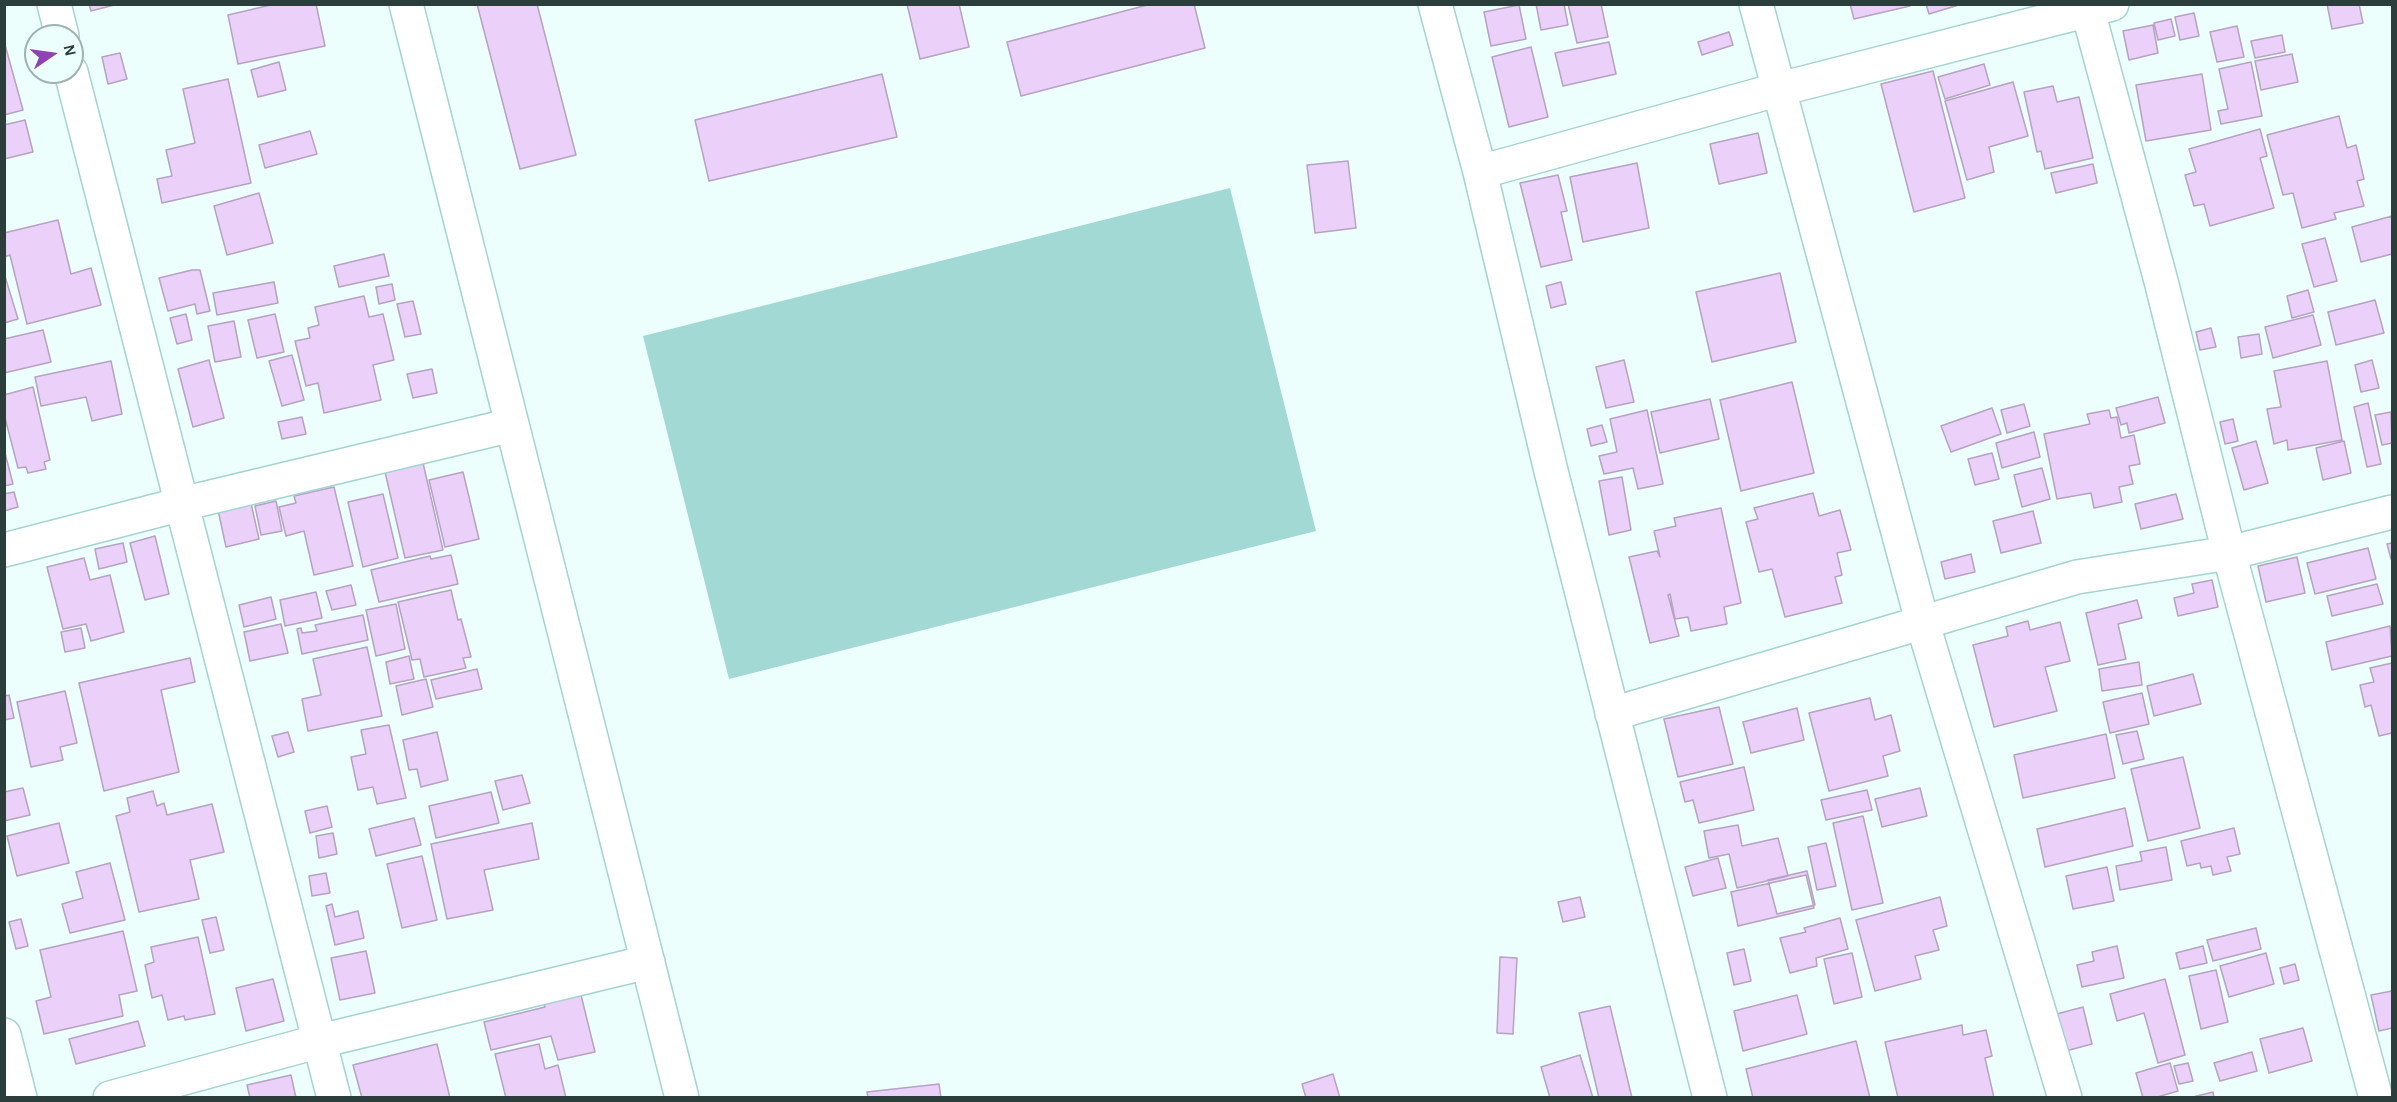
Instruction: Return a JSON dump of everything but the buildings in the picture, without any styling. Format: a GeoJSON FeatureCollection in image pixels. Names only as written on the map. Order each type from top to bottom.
{"type":"FeatureCollection","features":[{"type":"Feature","properties":{"kind":"street"},"geometry":{"type":"LineString","coordinates":[[54,4],[59,24]]}},
{"type":"Feature","properties":{"kind":"street"},"geometry":{"type":"LineString","coordinates":[[406,4],[682,1098]]}},
{"type":"Feature","properties":{"kind":"street"},"geometry":{"type":"LineString","coordinates":[[1435,4],[1480,172],[1612,714],[1710,1098]]}},
{"type":"Feature","properties":{"kind":"street"},"geometry":{"type":"LineString","coordinates":[[1756,4],[1922,621],[2065,1098]]}},
{"type":"Feature","properties":{"kind":"street"},"geometry":{"type":"LineString","coordinates":[[1480,172],[1780,89],[2095,6],[2229,553],[2376,1098]]}},
{"type":"Feature","properties":{"kind":"street"},"geometry":{"type":"LineString","coordinates":[[74,84],[334,1098]]}},
{"type":"Feature","properties":{"kind":"street"},"geometry":{"type":"LineString","coordinates":[[4,550],[182,504],[512,425]]}},
{"type":"Feature","properties":{"kind":"street"},"geometry":{"type":"LineString","coordinates":[[1612,714],[2077,577],[2229,553],[2392,512]]}},
{"type":"Feature","properties":{"kind":"street"},"geometry":{"type":"LineString","coordinates":[[110,1098],[320,1041],[648,962]]}},
{"type":"Feature","properties":{"kind":"street"},"geometry":{"type":"LineString","coordinates":[[4,1035],[20,1098]]}},
{"type":"Feature","properties":{"kind":"shaded area"},"geometry":{"type":"Polygon","coordinates":[[[1230,188],[1316,531],[729,679],[643,336],[1230,188]]]}}]}
